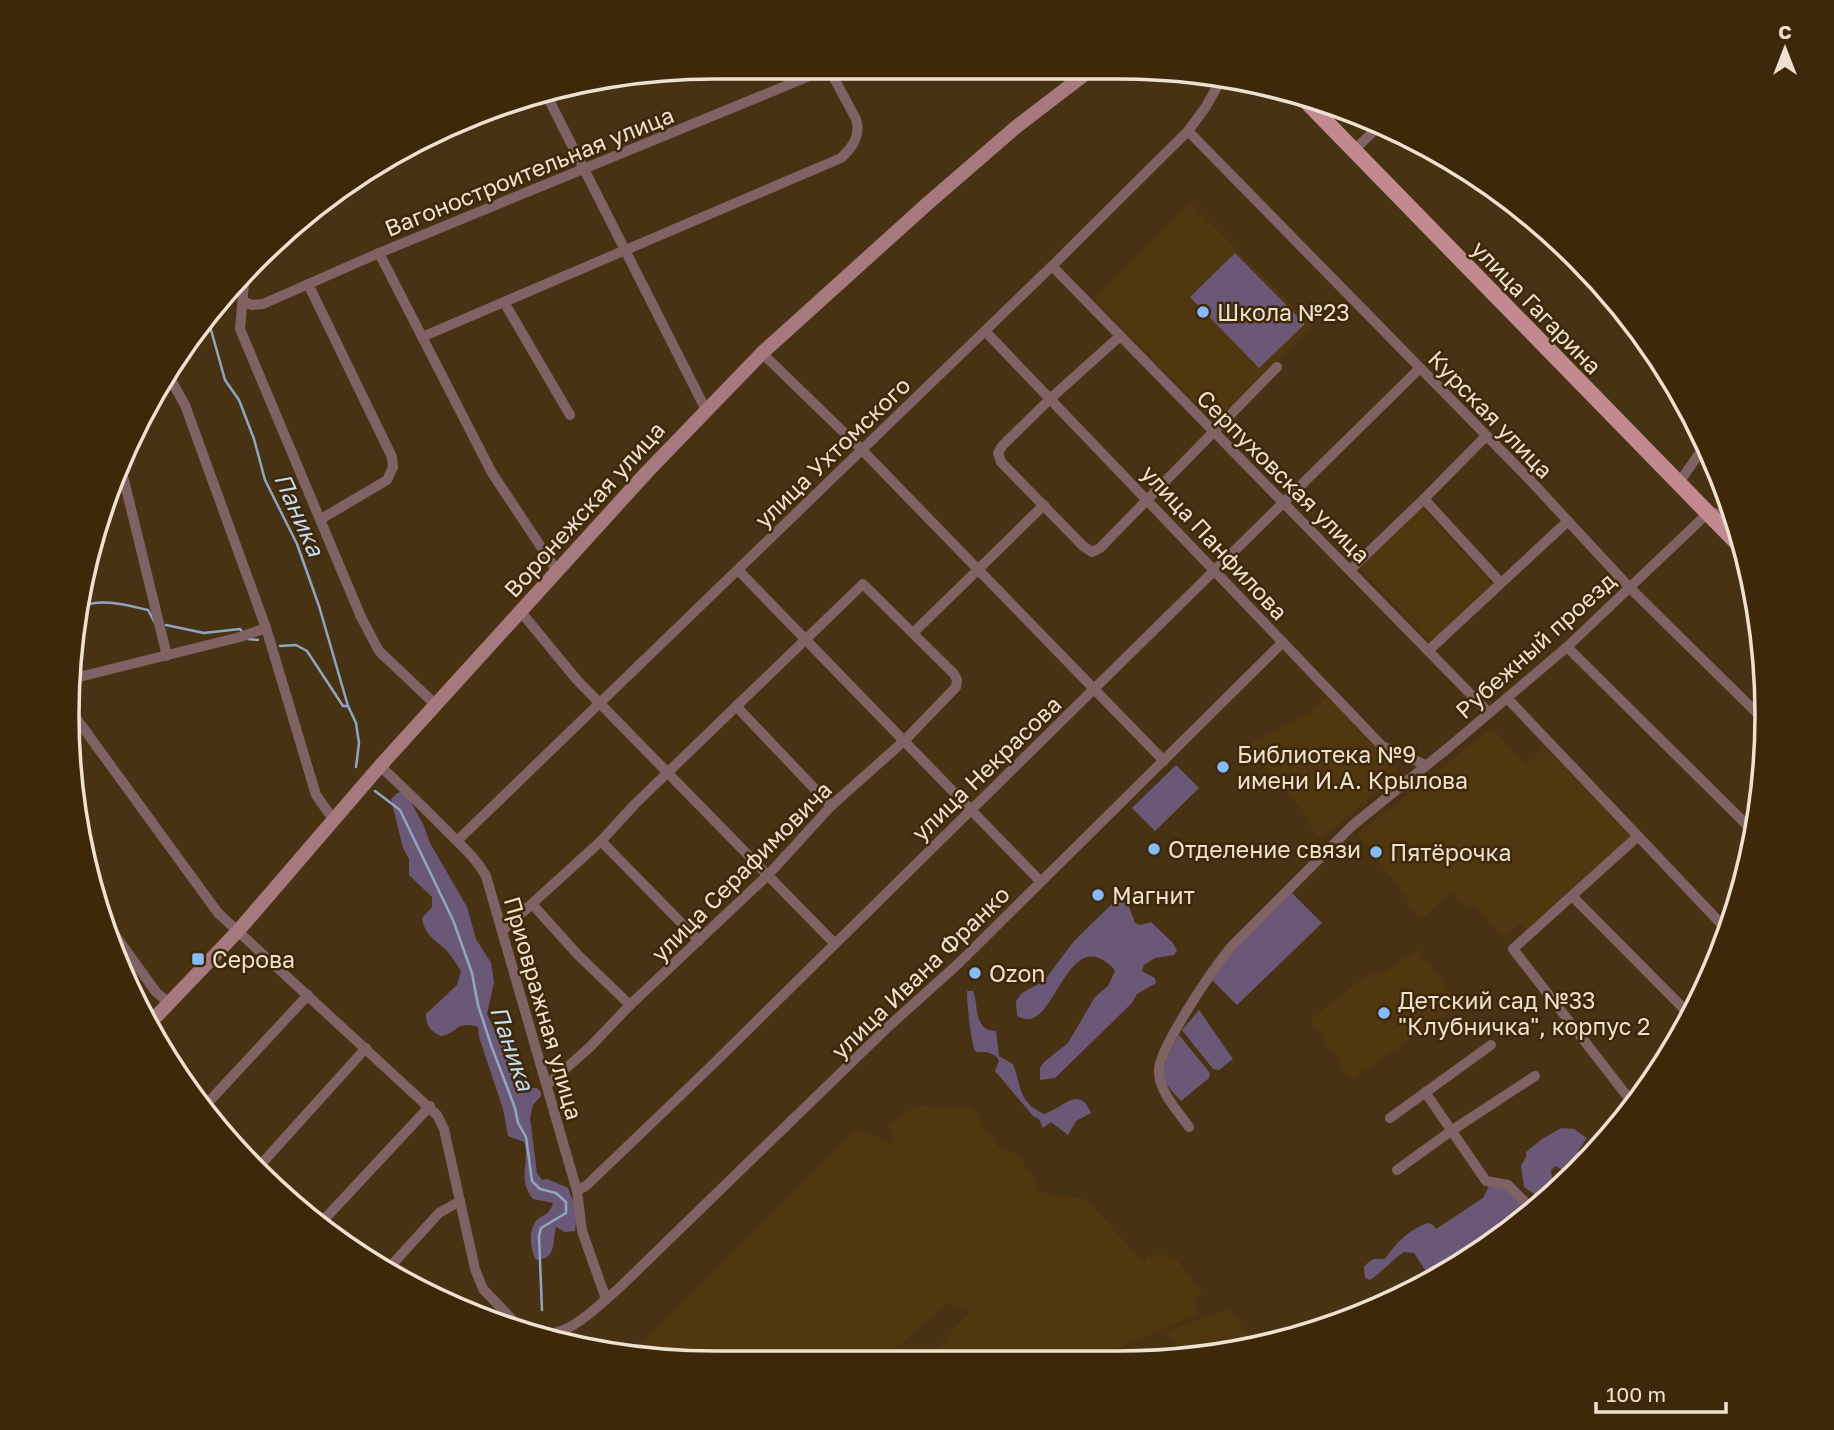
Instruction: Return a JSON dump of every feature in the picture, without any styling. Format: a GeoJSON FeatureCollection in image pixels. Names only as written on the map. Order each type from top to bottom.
{"type":"FeatureCollection","features":[{"type":"Feature","properties":{"kind":"main road","name":"улица Гагарина"},"geometry":{"type":"LineString","coordinates":[[1314,110],[1729,535]]}},
{"type":"Feature","properties":{"kind":"street","name":"Вагоностроительная улица"},"geometry":{"type":"LineString","coordinates":[[244,302],[251,305],[263,304],[379,253],[801,79]]}},
{"type":"Feature","properties":{"kind":"street"},"geometry":{"type":"LineString","coordinates":[[422,337],[841,158],[851,148],[859,128],[834,79]]}},
{"type":"Feature","properties":{"kind":"street","name":"Воронежская улица"},"geometry":{"type":"LineString","coordinates":[[155,1017],[238,931],[333,819],[557,571],[762,353],[946,187],[1016,127],[1079,79]]}},
{"type":"Feature","properties":{"kind":"street","name":"улица Ухтомского"},"geometry":{"type":"LineString","coordinates":[[458,840],[1188,131],[1217,87]]}},
{"type":"Feature","properties":{"kind":"street"},"geometry":{"type":"LineString","coordinates":[[549,100],[706,410]]}},
{"type":"Feature","properties":{"kind":"street","name":"Курская улица"},"geometry":{"type":"LineString","coordinates":[[1188,131],[1486,436],[1629,587],[1755,711]]}},
{"type":"Feature","properties":{"kind":"street"},"geometry":{"type":"LineString","coordinates":[[1353,150],[1373,132]]}},
{"type":"Feature","properties":{"kind":"street"},"geometry":{"type":"LineString","coordinates":[[379,253],[492,473],[557,571]]}},
{"type":"Feature","properties":{"kind":"street","name":"Серпуховская улица"},"geometry":{"type":"LineString","coordinates":[[1052,266],[1213,434],[1489,713]]}},
{"type":"Feature","properties":{"kind":"street"},"geometry":{"type":"LineString","coordinates":[[308,284],[392,457],[393,467],[387,480],[321,519]]}},
{"type":"Feature","properties":{"kind":"street"},"geometry":{"type":"LineString","coordinates":[[244,287],[240,329],[362,617],[379,651],[437,706]]}},
{"type":"Feature","properties":{"kind":"street"},"geometry":{"type":"LineString","coordinates":[[504,302],[570,415]]}},
{"type":"Feature","properties":{"kind":"street","name":"улица Панфилова"},"geometry":{"type":"LineString","coordinates":[[985,331],[1148,498],[1382,746],[1426,765]]}},
{"type":"Feature","properties":{"kind":"street"},"geometry":{"type":"LineString","coordinates":[[1119,337],[1051,398],[998,453],[1001,462],[1091,552],[1100,548],[1277,368]]}},
{"type":"Feature","properties":{"kind":"street"},"geometry":{"type":"LineString","coordinates":[[762,353],[862,450],[1164,761]]}},
{"type":"Feature","properties":{"kind":"street","name":"улица Некрасова"},"geometry":{"type":"LineString","coordinates":[[577,1191],[587,1185],[835,944],[1420,369]]}},
{"type":"Feature","properties":{"kind":"street"},"geometry":{"type":"LineString","coordinates":[[173,383],[185,405],[266,628],[316,795],[333,819]]}},
{"type":"Feature","properties":{"kind":"street"},"geometry":{"type":"LineString","coordinates":[[1350,570],[1486,436]]}},
{"type":"Feature","properties":{"kind":"street"},"geometry":{"type":"LineString","coordinates":[[1678,484],[1699,454]]}},
{"type":"Feature","properties":{"kind":"street"},"geometry":{"type":"LineString","coordinates":[[124,480],[167,656]]}},
{"type":"Feature","properties":{"kind":"street"},"geometry":{"type":"LineString","coordinates":[[1424,499],[1500,582]]}},
{"type":"Feature","properties":{"kind":"street"},"geometry":{"type":"LineString","coordinates":[[503,930],[601,841],[668,772],[863,584],[913,633],[1044,505]]}},
{"type":"Feature","properties":{"kind":"street"},"geometry":{"type":"LineString","coordinates":[[1708,513],[1722,514]]}},
{"type":"Feature","properties":{"kind":"street","name":"Рубежный проезд"},"geometry":{"type":"LineString","coordinates":[[1189,1127],[1166,1093],[1159,1071],[1174,1035],[1209,975],[1232,946],[1353,825],[1567,647],[1708,513]]}},
{"type":"Feature","properties":{"kind":"street"},"geometry":{"type":"LineString","coordinates":[[1428,651],[1568,521]]}},
{"type":"Feature","properties":{"kind":"street"},"geometry":{"type":"LineString","coordinates":[[738,570],[1041,882]]}},
{"type":"Feature","properties":{"kind":"street"},"geometry":{"type":"LineString","coordinates":[[521,612],[549,648],[601,703],[835,944]]}},
{"type":"Feature","properties":{"kind":"street"},"geometry":{"type":"LineString","coordinates":[[80,676],[167,656],[266,628]]}},
{"type":"Feature","properties":{"kind":"street","name":"улица Серафимовича"},"geometry":{"type":"LineString","coordinates":[[547,1085],[769,874],[831,806],[905,740],[956,687],[954,674],[913,633]]}},
{"type":"Feature","properties":{"kind":"street","name":"улица Ивана Франко"},"geometry":{"type":"LineString","coordinates":[[559,1332],[571,1329],[606,1299],[1041,882],[1283,642]]}},
{"type":"Feature","properties":{"kind":"street"},"geometry":{"type":"LineString","coordinates":[[1567,647],[1746,824]]}},
{"type":"Feature","properties":{"kind":"street"},"geometry":{"type":"LineString","coordinates":[[1507,698],[1720,923]]}},
{"type":"Feature","properties":{"kind":"street"},"geometry":{"type":"LineString","coordinates":[[736,706],[831,806]]}},
{"type":"Feature","properties":{"kind":"street"},"geometry":{"type":"LineString","coordinates":[[79,722],[218,913],[430,1106],[444,1129],[479,1281],[509,1316]]}},
{"type":"Feature","properties":{"kind":"street","name":"Приовражная улица"},"geometry":{"type":"LineString","coordinates":[[380,766],[458,840],[486,876],[577,1191],[582,1231],[606,1299]]}},
{"type":"Feature","properties":{"kind":"street"},"geometry":{"type":"LineString","coordinates":[[1628,1097],[1513,949],[1637,837]]}},
{"type":"Feature","properties":{"kind":"street"},"geometry":{"type":"LineString","coordinates":[[601,841],[699,941]]}},
{"type":"Feature","properties":{"kind":"street"},"geometry":{"type":"LineString","coordinates":[[1573,897],[1683,1008]]}},
{"type":"Feature","properties":{"kind":"street"},"geometry":{"type":"LineString","coordinates":[[533,905],[630,1006]]}},
{"type":"Feature","properties":{"kind":"street"},"geometry":{"type":"LineString","coordinates":[[122,945],[156,992],[169,1003]]}},
{"type":"Feature","properties":{"kind":"street"},"geometry":{"type":"LineString","coordinates":[[209,1101],[308,995]]}},
{"type":"Feature","properties":{"kind":"street"},"geometry":{"type":"LineString","coordinates":[[1390,1118],[1491,1045]]}},
{"type":"Feature","properties":{"kind":"street"},"geometry":{"type":"LineString","coordinates":[[263,1163],[366,1048]]}},
{"type":"Feature","properties":{"kind":"street"},"geometry":{"type":"LineString","coordinates":[[1397,1170],[1535,1076]]}},
{"type":"Feature","properties":{"kind":"street"},"geometry":{"type":"LineString","coordinates":[[1425,1092],[1486,1181],[1508,1185],[1526,1203]]}},
{"type":"Feature","properties":{"kind":"street"},"geometry":{"type":"LineString","coordinates":[[325,1218],[430,1106]]}},
{"type":"Feature","properties":{"kind":"street"},"geometry":{"type":"LineString","coordinates":[[393,1263],[439,1213],[460,1201]]}},
{"type":"Feature","properties":{"kind":"shaded area","name":"Школа №23"},"geometry":{"type":"Polygon","coordinates":[[[1190,202],[1312,326],[1215,423],[1094,298],[1190,202]]]}},
{"type":"Feature","properties":{"kind":"shaded area"},"geometry":{"type":"Polygon","coordinates":[[[1235,253],[1305,324],[1259,368],[1190,297],[1235,253]]]}},
{"type":"Feature","properties":{"kind":"shaded area"},"geometry":{"type":"Polygon","coordinates":[[[1422,508],[1493,585],[1432,643],[1359,568],[1422,508]]]}},
{"type":"Feature","properties":{"kind":"shaded area"},"geometry":{"type":"Polygon","coordinates":[[[1328,696],[1399,772],[1321,839],[1276,776],[1273,778],[1246,746],[1311,712],[1328,696]]]}},
{"type":"Feature","properties":{"kind":"shaded area"},"geometry":{"type":"Polygon","coordinates":[[[1492,728],[1526,766],[1544,747],[1632,835],[1527,929],[1520,923],[1504,937],[1473,905],[1468,909],[1451,892],[1421,920],[1406,904],[1409,900],[1358,834],[1492,728]]]}},
{"type":"Feature","properties":{"kind":"shaded area"},"geometry":{"type":"Polygon","coordinates":[[[1176,765],[1199,788],[1155,831],[1132,808],[1176,765]]]}},
{"type":"Feature","properties":{"kind":"shaded area"},"geometry":{"type":"Polygon","coordinates":[[[402,792],[407,795],[430,843],[467,907],[476,939],[491,963],[494,982],[487,1014],[509,1050],[524,1088],[537,1088],[541,1092],[533,1105],[530,1118],[537,1173],[542,1180],[547,1179],[568,1188],[577,1211],[575,1231],[565,1232],[556,1227],[551,1253],[543,1259],[536,1260],[534,1256],[531,1234],[534,1224],[548,1212],[553,1203],[533,1199],[525,1184],[524,1142],[508,1136],[503,1109],[478,1027],[465,1025],[441,1036],[431,1030],[427,1022],[426,1014],[457,985],[461,971],[423,923],[422,918],[432,907],[432,897],[409,875],[409,859],[403,848],[391,799],[402,792]]]}},
{"type":"Feature","properties":{"kind":"shaded area"},"geometry":{"type":"Polygon","coordinates":[[[1292,893],[1322,923],[1237,1005],[1211,979],[1240,944],[1292,893]]]}},
{"type":"Feature","properties":{"kind":"shaded area"},"geometry":{"type":"Polygon","coordinates":[[[1125,896],[1135,923],[1140,925],[1151,922],[1177,950],[1174,955],[1155,958],[1144,965],[1142,971],[1155,978],[1156,983],[1137,994],[1132,1003],[1055,1078],[1040,1080],[1040,1068],[1044,1062],[1068,1043],[1095,997],[1108,986],[1115,971],[1103,960],[1091,956],[1081,959],[1072,967],[1041,1012],[1031,1019],[1017,1016],[1016,1001],[1022,993],[1044,981],[1074,941],[1112,904],[1125,896]]]}},
{"type":"Feature","properties":{"kind":"shaded area","name":"Детский сад №33 \"Клубничка\", корпус 2"},"geometry":{"type":"Polygon","coordinates":[[[1418,949],[1460,1005],[1351,1080],[1310,1020],[1374,970],[1380,976],[1418,949]]]}},
{"type":"Feature","properties":{"kind":"shaded area"},"geometry":{"type":"Polygon","coordinates":[[[967,991],[973,991],[980,1022],[989,1030],[996,1031],[999,1056],[1013,1064],[1022,1093],[1029,1104],[1044,1114],[1075,1099],[1086,1104],[1091,1113],[1076,1121],[1068,1135],[1051,1122],[1043,1128],[1039,1119],[1033,1116],[995,1071],[999,1061],[996,1056],[987,1052],[976,1052],[971,1033],[967,991]]]}},
{"type":"Feature","properties":{"kind":"shaded area"},"geometry":{"type":"Polygon","coordinates":[[[1199,1010],[1233,1059],[1219,1070],[1213,1069],[1182,1030],[1199,1010]]]}},
{"type":"Feature","properties":{"kind":"shaded area"},"geometry":{"type":"Polygon","coordinates":[[[1179,1035],[1210,1073],[1209,1078],[1181,1101],[1164,1078],[1168,1056],[1179,1035]]]}},
{"type":"Feature","properties":{"kind":"shaded area"},"geometry":{"type":"Polygon","coordinates":[[[916,1106],[972,1107],[999,1148],[1017,1153],[1041,1191],[1086,1199],[1144,1263],[1147,1256],[1156,1258],[1157,1253],[1176,1258],[1203,1295],[1193,1299],[1199,1314],[1112,1351],[939,1351],[937,1348],[969,1313],[949,1302],[893,1351],[715,1351],[638,1347],[857,1128],[891,1143],[894,1141],[887,1127],[916,1106]]]}},
{"type":"Feature","properties":{"kind":"shaded area"},"geometry":{"type":"Polygon","coordinates":[[[1561,1128],[1574,1129],[1587,1138],[1578,1151],[1579,1154],[1563,1170],[1556,1166],[1551,1170],[1552,1181],[1535,1196],[1524,1187],[1521,1166],[1526,1152],[1561,1128]]]}},
{"type":"Feature","properties":{"kind":"shaded area"},"geometry":{"type":"Polygon","coordinates":[[[1489,1186],[1508,1188],[1524,1206],[1472,1244],[1426,1272],[1414,1253],[1404,1252],[1370,1280],[1365,1278],[1364,1266],[1373,1259],[1385,1259],[1404,1237],[1415,1229],[1428,1223],[1436,1229],[1483,1198],[1489,1186]]]}},
{"type":"Feature","properties":{"kind":"shaded area"},"geometry":{"type":"Polygon","coordinates":[[[1230,1308],[1249,1338],[1181,1348],[1176,1346],[1167,1332],[1230,1308]]]}},
{"type":"Feature","properties":{"kind":"waterway","name":"Паника"},"geometry":{"type":"LineString","coordinates":[[210,328],[225,380],[239,400],[254,439],[265,480],[297,544],[319,606],[348,706],[356,723],[359,743],[356,767]]}},
{"type":"Feature","properties":{"kind":"waterway"},"geometry":{"type":"LineString","coordinates":[[89,604],[106,602],[148,610],[155,623]]}},
{"type":"Feature","properties":{"kind":"waterway"},"geometry":{"type":"LineString","coordinates":[[166,625],[204,633],[240,629],[244,634]]}},
{"type":"Feature","properties":{"kind":"waterway"},"geometry":{"type":"LineString","coordinates":[[248,639],[258,640]]}},
{"type":"Feature","properties":{"kind":"waterway"},"geometry":{"type":"LineString","coordinates":[[280,646],[296,645],[307,651],[343,706],[348,706]]}},
{"type":"Feature","properties":{"kind":"waterway","name":"Паника"},"geometry":{"type":"LineString","coordinates":[[375,791],[400,810],[453,920],[472,973],[478,1005],[491,1045],[518,1123],[526,1137],[532,1181],[540,1189],[556,1193],[566,1202],[566,1213],[541,1228],[539,1236],[542,1310]]}},
{"type":"Feature","properties":{"kind":"place","name":"Школа №23"},"geometry":{"type":"Point","coordinates":[1203,312]}},
{"type":"Feature","properties":{"kind":"place","name":"Библиотека №9 имени И.А. Крылова"},"geometry":{"type":"Point","coordinates":[1223,767]}},
{"type":"Feature","properties":{"kind":"place","name":"Отделение связи"},"geometry":{"type":"Point","coordinates":[1154,849]}},
{"type":"Feature","properties":{"kind":"place","name":"Пятёрочка"},"geometry":{"type":"Point","coordinates":[1376,852]}},
{"type":"Feature","properties":{"kind":"place","name":"Магнит"},"geometry":{"type":"Point","coordinates":[1098,895]}},
{"type":"Feature","properties":{"kind":"place","name":"Серова"},"geometry":{"type":"Point","coordinates":[198,959]}},
{"type":"Feature","properties":{"kind":"place","name":"Ozon"},"geometry":{"type":"Point","coordinates":[975,973]}},
{"type":"Feature","properties":{"kind":"place","name":"Детский сад №33 \"Клубничка\", корпус 2"},"geometry":{"type":"Point","coordinates":[1384,1013]}}]}
